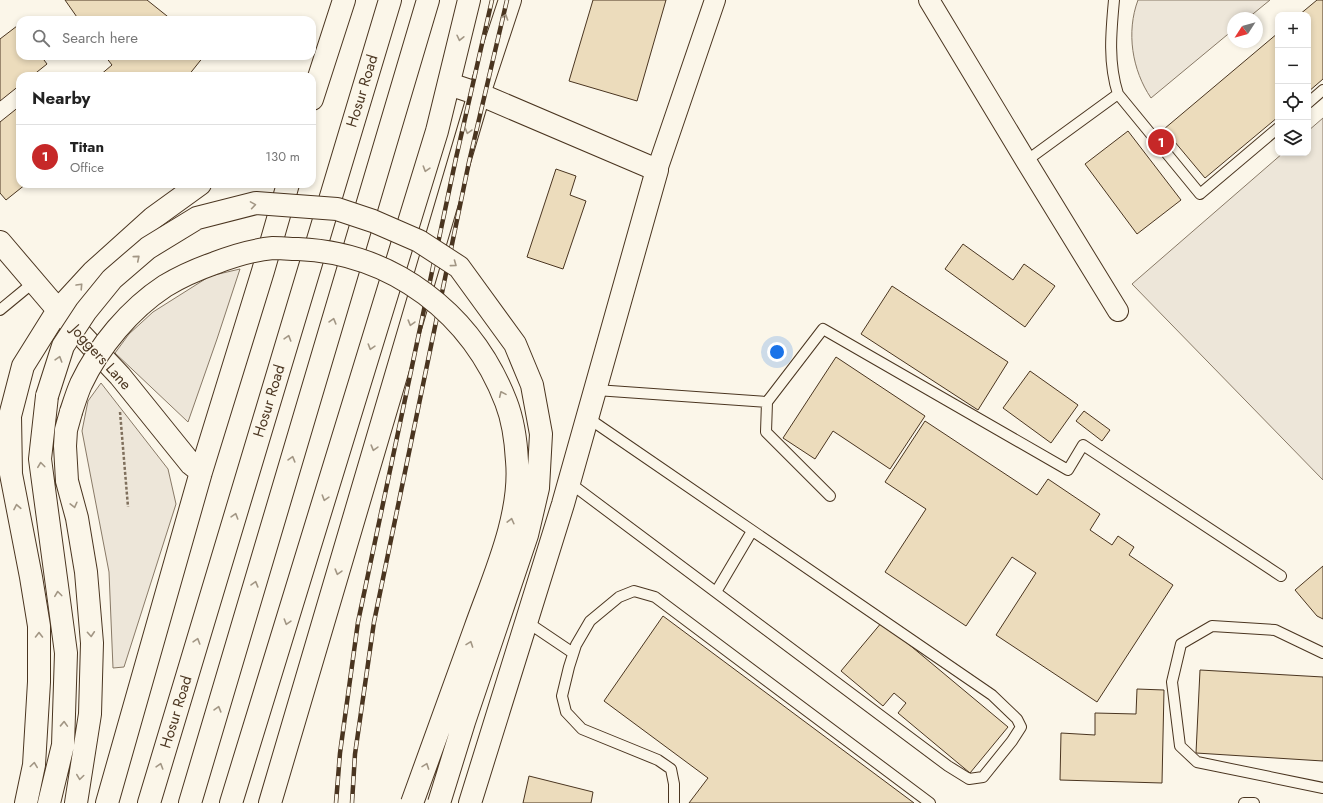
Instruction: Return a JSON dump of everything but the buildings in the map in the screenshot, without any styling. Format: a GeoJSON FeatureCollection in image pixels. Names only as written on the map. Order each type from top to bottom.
{"type":"FeatureCollection","features":[{"type":"Feature","properties":{"kind":"main road"},"geometry":{"type":"LineString","coordinates":[[316,83],[344,0]]}},
{"type":"Feature","properties":{"kind":"main road","name":"Hosur Road"},"geometry":{"type":"LineString","coordinates":[[149,803],[390,0]]}},
{"type":"Feature","properties":{"kind":"main road"},"geometry":{"type":"LineString","coordinates":[[190,803],[428,0]]}},
{"type":"Feature","properties":{"kind":"main road"},"geometry":{"type":"LineString","coordinates":[[231,803],[437,132],[469,0]]}},
{"type":"Feature","properties":{"kind":"main road"},"geometry":{"type":"LineString","coordinates":[[270,803],[479,94],[510,0]]}},
{"type":"Feature","properties":{"kind":"main road"},"geometry":{"type":"LineString","coordinates":[[448,84],[479,94],[657,170],[570,483],[528,622],[470,803]]}},
{"type":"Feature","properties":{"kind":"main road"},"geometry":{"type":"LineString","coordinates":[[26,803],[34,765],[39,682],[38,626],[31,577],[11,474],[10,416],[23,366],[58,310],[93,272],[152,218],[194,188]]}},
{"type":"Feature","properties":{"kind":"main road"},"geometry":{"type":"LineString","coordinates":[[107,803],[201,472],[287,188]]}},
{"type":"Feature","properties":{"kind":"main road"},"geometry":{"type":"LineString","coordinates":[[49,803],[63,745],[66,653],[40,459],[47,396],[63,346],[86,311],[112,279],[148,248],[196,218],[256,203],[337,209],[373,221],[419,241],[459,267],[515,344],[532,385],[541,434],[538,488],[527,535],[438,803]]}},
{"type":"Feature","properties":{"kind":"main road","name":"Joggers Lane"},"geometry":{"type":"LineString","coordinates":[[0,242],[58,310],[120,376],[191,464],[201,472]]}},
{"type":"Feature","properties":{"kind":"main road"},"geometry":{"type":"LineString","coordinates":[[76,803],[90,714],[92,643],[86,572],[77,518],[68,480],[65,446],[66,430],[71,412],[81,385],[96,358],[117,329],[143,304],[166,286],[202,268],[238,254],[272,248],[340,254],[384,269],[411,284],[449,314],[468,335],[483,356],[507,404],[515,436],[518,464],[517,489],[512,518],[500,560],[412,803]]}},
{"type":"Feature","properties":{"kind":"street"},"geometry":{"type":"LineString","coordinates":[[657,170],[715,0]]}},
{"type":"Feature","properties":{"kind":"street"},"geometry":{"type":"LineString","coordinates":[[929,0],[1118,311]]}},
{"type":"Feature","properties":{"kind":"lane"},"geometry":{"type":"LineString","coordinates":[[1114,0],[1111,29],[1111,67],[1118,94],[1200,194],[1275,131]]}},
{"type":"Feature","properties":{"kind":"lane"},"geometry":{"type":"LineString","coordinates":[[1311,100],[1323,90]]}},
{"type":"Feature","properties":{"kind":"lane"},"geometry":{"type":"LineString","coordinates":[[1026,161],[1118,94]]}},
{"type":"Feature","properties":{"kind":"lane"},"geometry":{"type":"LineString","coordinates":[[0,310],[34,282]]}},
{"type":"Feature","properties":{"kind":"lane"},"geometry":{"type":"LineString","coordinates":[[830,496],[766,432],[767,402],[823,329],[1068,470],[1083,445],[1281,576]]}},
{"type":"Feature","properties":{"kind":"lane"},"geometry":{"type":"LineString","coordinates":[[596,390],[767,402]]}},
{"type":"Feature","properties":{"kind":"lane"},"geometry":{"type":"LineString","coordinates":[[570,483],[948,766],[969,779],[983,777],[1012,741],[1021,727],[1017,719],[992,695],[588,418]]}},
{"type":"Feature","properties":{"kind":"lane"},"geometry":{"type":"LineString","coordinates":[[716,592],[752,531]]}},
{"type":"Feature","properties":{"kind":"lane"},"geometry":{"type":"LineString","coordinates":[[674,803],[674,784],[671,769],[658,760],[582,728],[566,712],[562,696],[573,653],[590,621],[619,597],[634,591],[655,597],[930,803]]}},
{"type":"Feature","properties":{"kind":"lane"},"geometry":{"type":"LineString","coordinates":[[528,622],[573,653]]}},
{"type":"Feature","properties":{"kind":"lane"},"geometry":{"type":"LineString","coordinates":[[1323,653],[1275,630],[1212,626],[1181,644],[1172,682],[1180,746],[1197,762],[1323,788]]}},
{"type":"Feature","properties":{"kind":"lane"},"geometry":{"type":"LineString","coordinates":[[1244,803],[1254,803]]}},
{"type":"Feature","properties":{"kind":"path"},"geometry":{"type":"LineString","coordinates":[[128,507],[119,406],[133,393]]}},
{"type":"Feature","properties":{"kind":"shaded area"},"geometry":{"type":"Polygon","coordinates":[[[1138,0],[1270,0],[1255,12],[1227,12],[1227,35],[1151,98],[1144,87],[1135,63],[1132,38],[1134,12],[1138,0]]]}},
{"type":"Feature","properties":{"kind":"shaded area"},"geometry":{"type":"Polygon","coordinates":[[[1323,118],[1323,480],[1132,284],[1280,156],[1311,156],[1311,128],[1323,118]]]}},
{"type":"Feature","properties":{"kind":"shaded area"},"geometry":{"type":"Polygon","coordinates":[[[240,269],[188,422],[115,353],[129,334],[153,312],[210,276],[240,269]]]}},
{"type":"Feature","properties":{"kind":"shaded area"},"geometry":{"type":"Polygon","coordinates":[[[101,383],[168,469],[176,504],[124,667],[113,668],[109,572],[82,431],[88,401],[101,383]]]}},
{"type":"Feature","properties":{"kind":"railway"},"geometry":{"type":"LineString","coordinates":[[336,803],[340,753],[358,622],[456,158],[492,0]]}},
{"type":"Feature","properties":{"kind":"railway"},"geometry":{"type":"LineString","coordinates":[[352,803],[355,754],[374,622],[469,162],[507,0]]}},
{"type":"Feature","properties":{"kind":"place","name":"Titan"},"geometry":{"type":"Point","coordinates":[1161,142]}}]}
